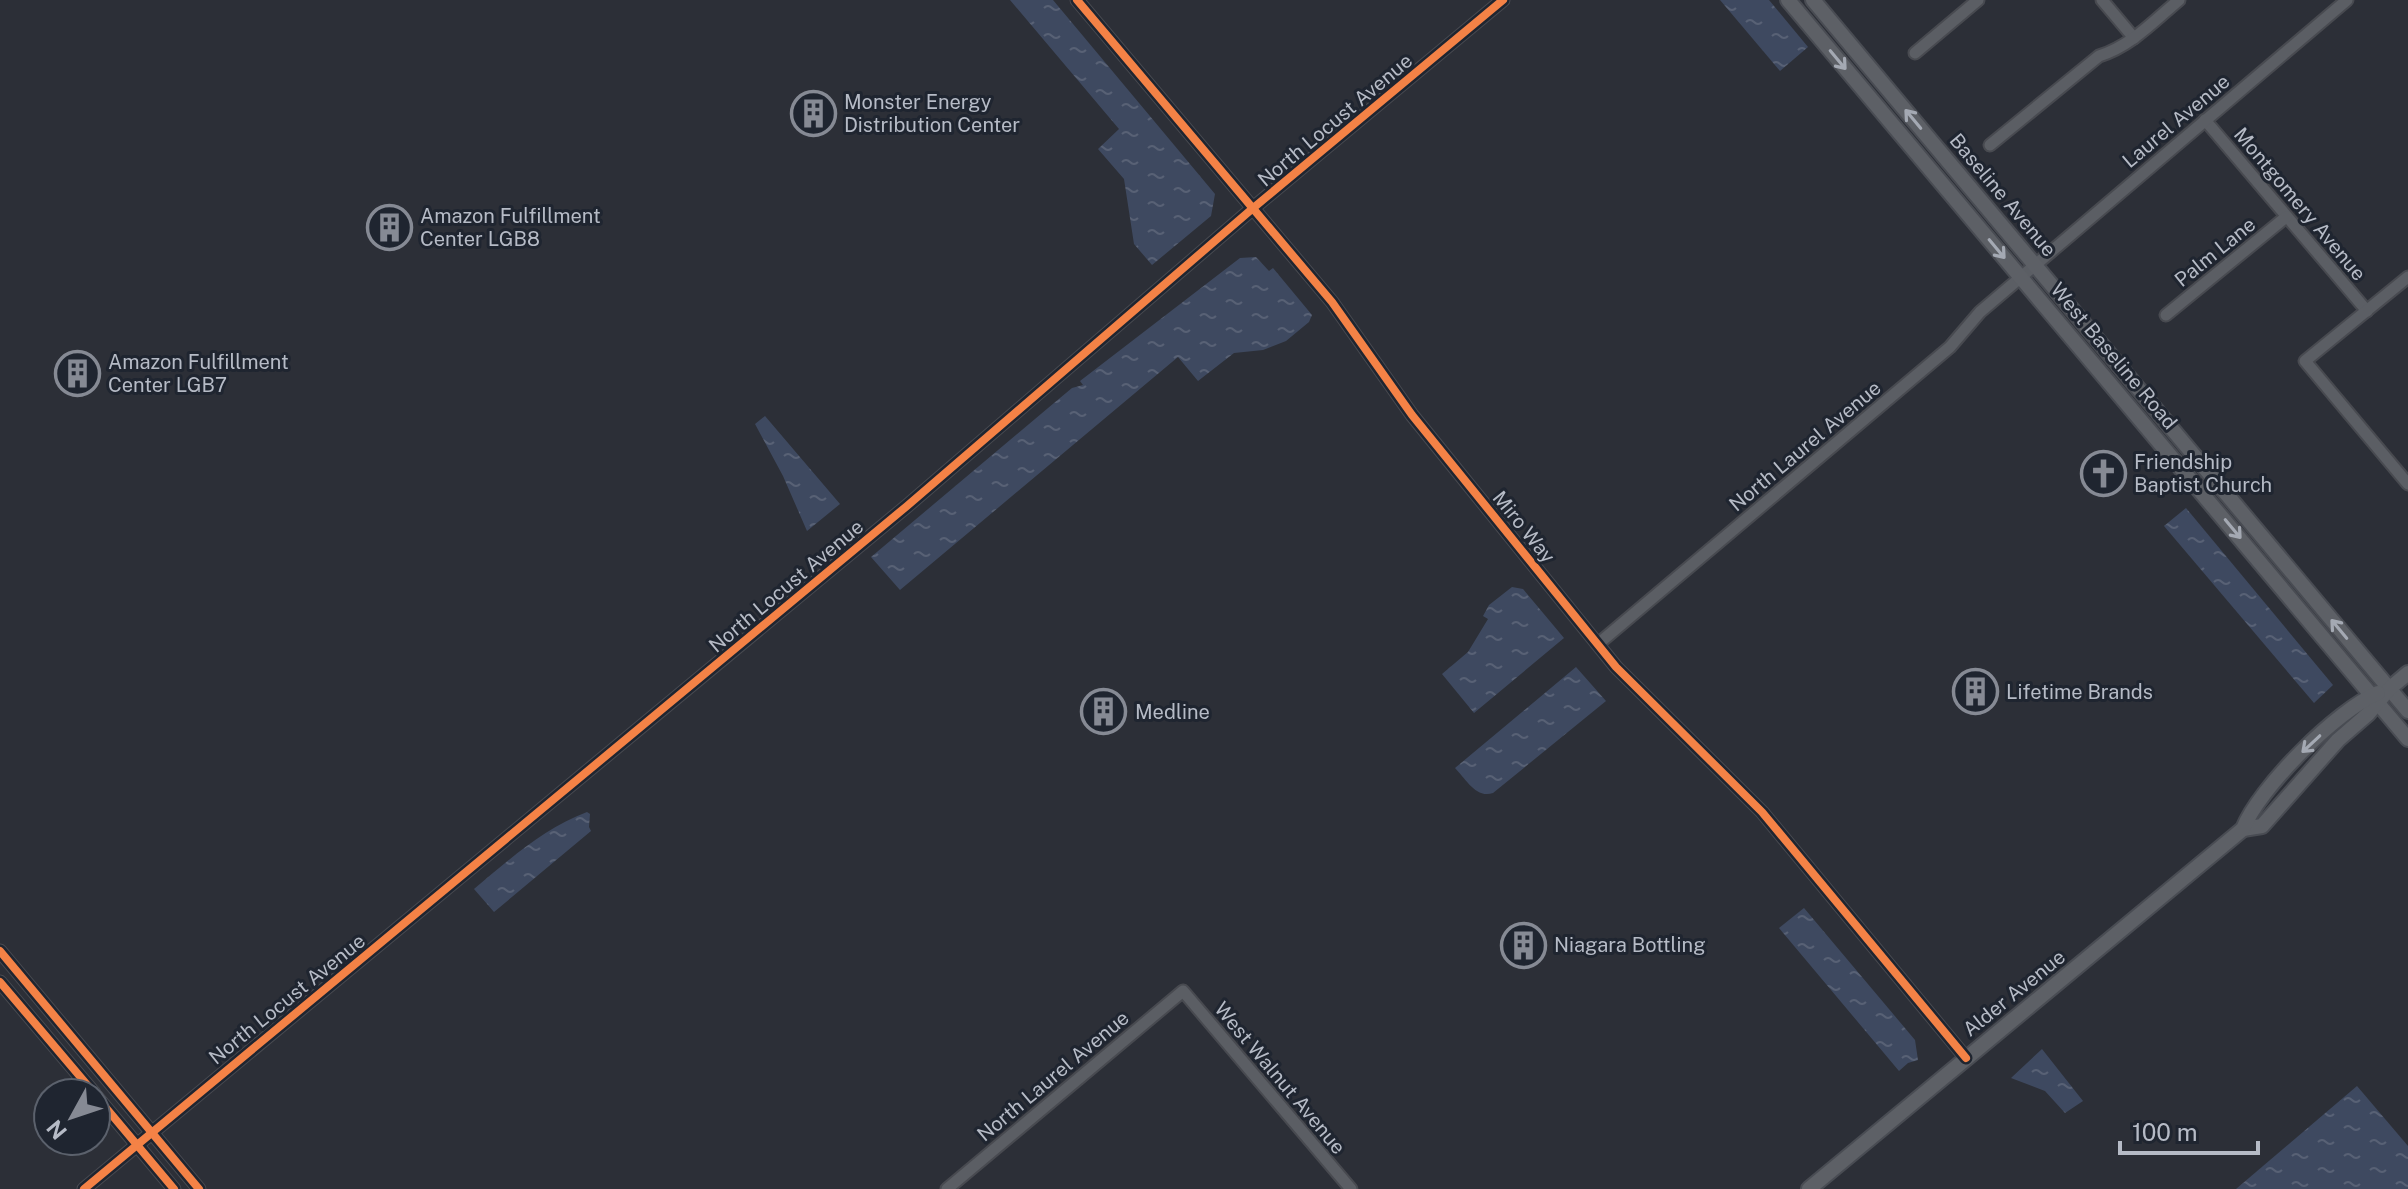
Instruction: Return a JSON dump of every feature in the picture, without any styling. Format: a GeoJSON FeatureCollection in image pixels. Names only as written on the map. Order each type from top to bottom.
{"type":"FeatureCollection","features":[{"type":"Feature","properties":{"kind":"main road","name":"West Baseline Road"},"geometry":{"type":"LineString","coordinates":[[1788,0],[2028,270],[2408,739]]}},
{"type":"Feature","properties":{"kind":"main road","name":"Baseline Avenue"},"geometry":{"type":"LineString","coordinates":[[1813,0],[2028,270],[2408,711]]}},
{"type":"Feature","properties":{"kind":"main road","name":"Alder Avenue"},"geometry":{"type":"LineString","coordinates":[[1809,1189],[2243,829],[2250,811],[2300,755],[2358,702],[2375,700],[2408,673]]}},
{"type":"Feature","properties":{"kind":"street","name":"Miro Way"},"geometry":{"type":"LineString","coordinates":[[1077,0],[1332,302],[1412,415],[1598,644],[1636,688],[1762,812],[1966,1058]]}},
{"type":"Feature","properties":{"kind":"street","name":"North Locust Avenue"},"geometry":{"type":"LineString","coordinates":[[84,1189],[907,506],[1252,209],[1503,0]]}},
{"type":"Feature","properties":{"kind":"street"},"geometry":{"type":"LineString","coordinates":[[1915,53],[1978,0]]}},
{"type":"Feature","properties":{"kind":"street"},"geometry":{"type":"LineString","coordinates":[[2102,0],[2134,38]]}},
{"type":"Feature","properties":{"kind":"street"},"geometry":{"type":"LineString","coordinates":[[1990,145],[2099,56],[2116,51],[2179,0]]}},
{"type":"Feature","properties":{"kind":"street","name":"Laurel Avenue"},"geometry":{"type":"LineString","coordinates":[[2028,270],[2347,0]]}},
{"type":"Feature","properties":{"kind":"street","name":"Montgomery Avenue"},"geometry":{"type":"LineString","coordinates":[[2205,120],[2367,311]]}},
{"type":"Feature","properties":{"kind":"street","name":"Palm Lane"},"geometry":{"type":"LineString","coordinates":[[2166,315],[2286,217]]}},
{"type":"Feature","properties":{"kind":"street","name":"North Laurel Avenue"},"geometry":{"type":"LineString","coordinates":[[1598,644],[1938,357],[1980,312],[2028,270]]}},
{"type":"Feature","properties":{"kind":"street"},"geometry":{"type":"LineString","coordinates":[[2408,277],[2305,361],[2408,484]]}},
{"type":"Feature","properties":{"kind":"street"},"geometry":{"type":"LineString","coordinates":[[0,951],[199,1189]]}},
{"type":"Feature","properties":{"kind":"street"},"geometry":{"type":"LineString","coordinates":[[0,982],[81,1077]]}},
{"type":"Feature","properties":{"kind":"street","name":"North Laurel Avenue"},"geometry":{"type":"LineString","coordinates":[[947,1189],[1183,991]]}},
{"type":"Feature","properties":{"kind":"street","name":"West Walnut Avenue"},"geometry":{"type":"LineString","coordinates":[[1183,991],[1351,1189]]}},
{"type":"Feature","properties":{"kind":"street"},"geometry":{"type":"LineString","coordinates":[[112,1114],[174,1189]]}},
{"type":"Feature","properties":{"kind":"water"},"geometry":{"type":"Polygon","coordinates":[[[1010,0],[1053,0],[1215,194],[1211,216],[1152,265],[1134,244],[1124,179],[1098,149],[1119,129],[1010,0]]]}},
{"type":"Feature","properties":{"kind":"water"},"geometry":{"type":"Polygon","coordinates":[[[1720,0],[1769,0],[1808,47],[1780,71],[1720,0]]]}},
{"type":"Feature","properties":{"kind":"water"},"geometry":{"type":"Polygon","coordinates":[[[1256,257],[1269,271],[1273,268],[1312,315],[1309,322],[1286,341],[1263,350],[1234,353],[1198,381],[1178,357],[900,590],[871,557],[1072,388],[1083,385],[1080,381],[1240,258],[1256,257]]]}},
{"type":"Feature","properties":{"kind":"water"},"geometry":{"type":"Polygon","coordinates":[[[765,416],[840,504],[807,531],[783,476],[755,424],[765,416]]]}},
{"type":"Feature","properties":{"kind":"water"},"geometry":{"type":"Polygon","coordinates":[[[2186,508],[2333,685],[2314,703],[2164,526],[2186,508]]]}},
{"type":"Feature","properties":{"kind":"water"},"geometry":{"type":"Polygon","coordinates":[[[1512,587],[1523,589],[1564,638],[1474,713],[1442,674],[1468,652],[1488,619],[1483,616],[1489,605],[1512,587]]]}},
{"type":"Feature","properties":{"kind":"water"},"geometry":{"type":"Polygon","coordinates":[[[1576,667],[1606,701],[1493,793],[1476,791],[1455,768],[1576,667]]]}},
{"type":"Feature","properties":{"kind":"water"},"geometry":{"type":"Polygon","coordinates":[[[587,812],[590,814],[591,831],[494,912],[474,889],[542,835],[587,812]]]}},
{"type":"Feature","properties":{"kind":"water"},"geometry":{"type":"Polygon","coordinates":[[[1804,908],[1915,1040],[1918,1060],[1908,1063],[1899,1071],[1779,928],[1804,908]]]}},
{"type":"Feature","properties":{"kind":"water"},"geometry":{"type":"Polygon","coordinates":[[[2042,1049],[2083,1101],[2065,1113],[2045,1091],[2011,1078],[2042,1049]]]}},
{"type":"Feature","properties":{"kind":"water"},"geometry":{"type":"Polygon","coordinates":[[[2357,1086],[2408,1146],[2408,1189],[2236,1189],[2357,1086]]]}},
{"type":"Feature","properties":{"kind":"cycle path"},"geometry":{"type":"LineString","coordinates":[[1077,0],[1332,302],[1412,415],[1616,667],[1762,812],[1966,1058]]}},
{"type":"Feature","properties":{"kind":"cycle path"},"geometry":{"type":"LineString","coordinates":[[84,1189],[907,506],[1252,209],[1503,0]]}},
{"type":"Feature","properties":{"kind":"cycle path"},"geometry":{"type":"LineString","coordinates":[[0,951],[199,1189]]}},
{"type":"Feature","properties":{"kind":"cycle path"},"geometry":{"type":"LineString","coordinates":[[0,982],[80,1077]]}},
{"type":"Feature","properties":{"kind":"cycle path"},"geometry":{"type":"LineString","coordinates":[[112,1115],[174,1189]]}},
{"type":"Feature","properties":{"kind":"place","name":"Monster Energy Distribution Center"},"geometry":{"type":"Point","coordinates":[813,114]}},
{"type":"Feature","properties":{"kind":"place","name":"Amazon Fulfillment Center LGB8"},"geometry":{"type":"Point","coordinates":[389,228]}},
{"type":"Feature","properties":{"kind":"place","name":"Amazon Fulfillment Center LGB7"},"geometry":{"type":"Point","coordinates":[77,374]}},
{"type":"Feature","properties":{"kind":"place","name":"Friendship Baptist Church"},"geometry":{"type":"Point","coordinates":[2103,474]}},
{"type":"Feature","properties":{"kind":"place","name":"Lifetime Brands"},"geometry":{"type":"Point","coordinates":[1975,692]}},
{"type":"Feature","properties":{"kind":"place","name":"Medline"},"geometry":{"type":"Point","coordinates":[1104,712]}},
{"type":"Feature","properties":{"kind":"place","name":"Niagara Bottling"},"geometry":{"type":"Point","coordinates":[1523,945]}}]}
